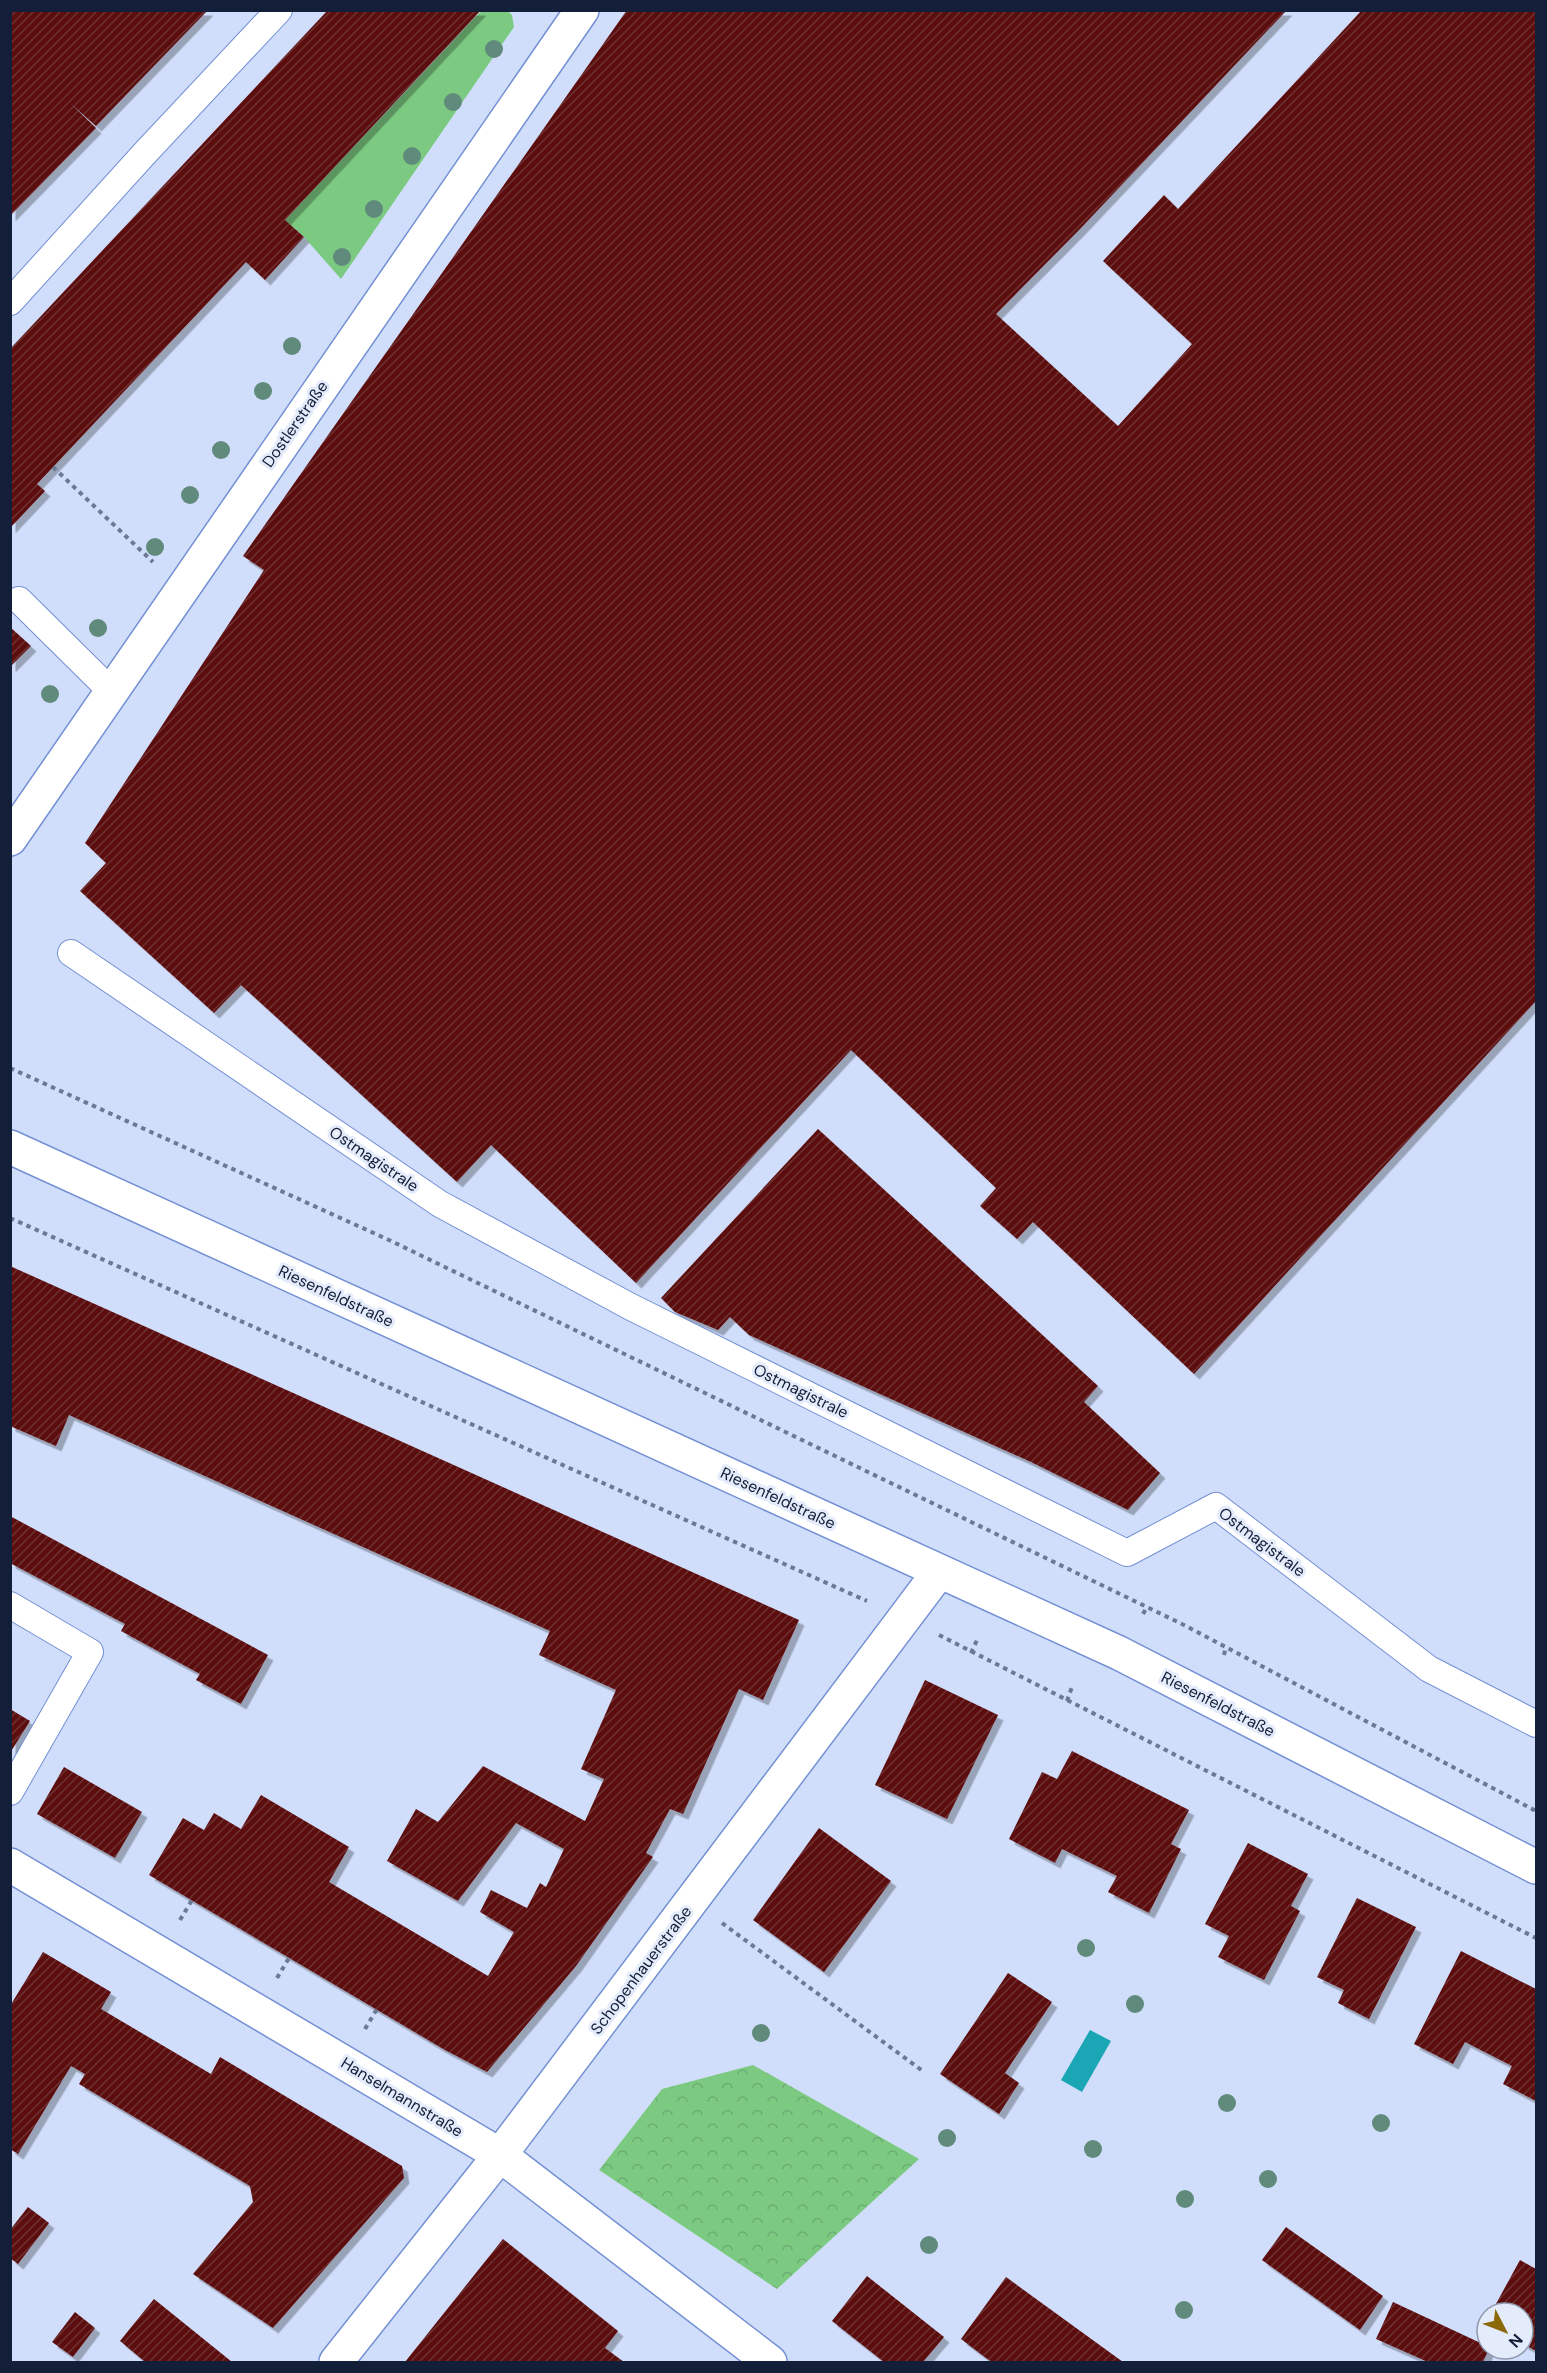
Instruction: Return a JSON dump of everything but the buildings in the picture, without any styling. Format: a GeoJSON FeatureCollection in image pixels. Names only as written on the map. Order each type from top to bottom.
{"type":"FeatureCollection","features":[{"type":"Feature","properties":{"kind":"street","name":"Dostlerstraße"},"geometry":{"type":"LineString","coordinates":[[10,839],[582,10]]}},
{"type":"Feature","properties":{"kind":"street","name":"Riesenfeldstraße"},"geometry":{"type":"LineString","coordinates":[[10,1147],[1119,1653],[1536,1867]]}},
{"type":"Feature","properties":{"kind":"street","name":"Schopenhauerstraße"},"geometry":{"type":"LineString","coordinates":[[336,2362],[500,2155],[939,1572]]}},
{"type":"Feature","properties":{"kind":"street","name":"Hanselmannstraße"},"geometry":{"type":"LineString","coordinates":[[10,1865],[500,2155],[770,2362]]}},
{"type":"Feature","properties":{"kind":"lane"},"geometry":{"type":"LineString","coordinates":[[10,302],[279,10]]}},
{"type":"Feature","properties":{"kind":"lane"},"geometry":{"type":"LineString","coordinates":[[19,600],[111,690]]}},
{"type":"Feature","properties":{"kind":"lane","name":"Ostmagistrale"},"geometry":{"type":"LineString","coordinates":[[71,953],[440,1204],[631,1307],[1128,1552],[1216,1506],[1429,1669],[1536,1724]]}},
{"type":"Feature","properties":{"kind":"lane"},"geometry":{"type":"LineString","coordinates":[[10,1605],[90,1652],[10,1792]]}},
{"type":"Feature","properties":{"kind":"path"},"geometry":{"type":"LineString","coordinates":[[53,467],[156,565]]}},
{"type":"Feature","properties":{"kind":"path"},"geometry":{"type":"LineString","coordinates":[[10,1068],[389,1240],[1147,1607],[1536,1811]]}},
{"type":"Feature","properties":{"kind":"path"},"geometry":{"type":"LineString","coordinates":[[10,1218],[906,1618],[1536,1938]]}},
{"type":"Feature","properties":{"kind":"path"},"geometry":{"type":"LineString","coordinates":[[1143,1614],[1147,1607]]}},
{"type":"Feature","properties":{"kind":"path"},"geometry":{"type":"LineString","coordinates":[[971,1653],[977,1640]]}},
{"type":"Feature","properties":{"kind":"path"},"geometry":{"type":"LineString","coordinates":[[1224,1655],[1226,1647]]}},
{"type":"Feature","properties":{"kind":"path"},"geometry":{"type":"LineString","coordinates":[[1067,1701],[1072,1687]]}},
{"type":"Feature","properties":{"kind":"path"},"geometry":{"type":"LineString","coordinates":[[692,1901],[924,2072]]}},
{"type":"Feature","properties":{"kind":"green space"},"geometry":{"type":"Polygon","coordinates":[[[481,11],[508,11],[512,15],[514,27],[341,279],[304,237],[285,220],[481,11]]]}},
{"type":"Feature","properties":{"kind":"green space"},"geometry":{"type":"Polygon","coordinates":[[[753,2065],[919,2159],[777,2289],[599,2170],[662,2089],[753,2065]]]}},
{"type":"Feature","properties":{"kind":"shaded area"},"geometry":{"type":"Polygon","coordinates":[[[1090,2030],[1111,2041],[1082,2092],[1061,2080],[1090,2030]]]}}]}
